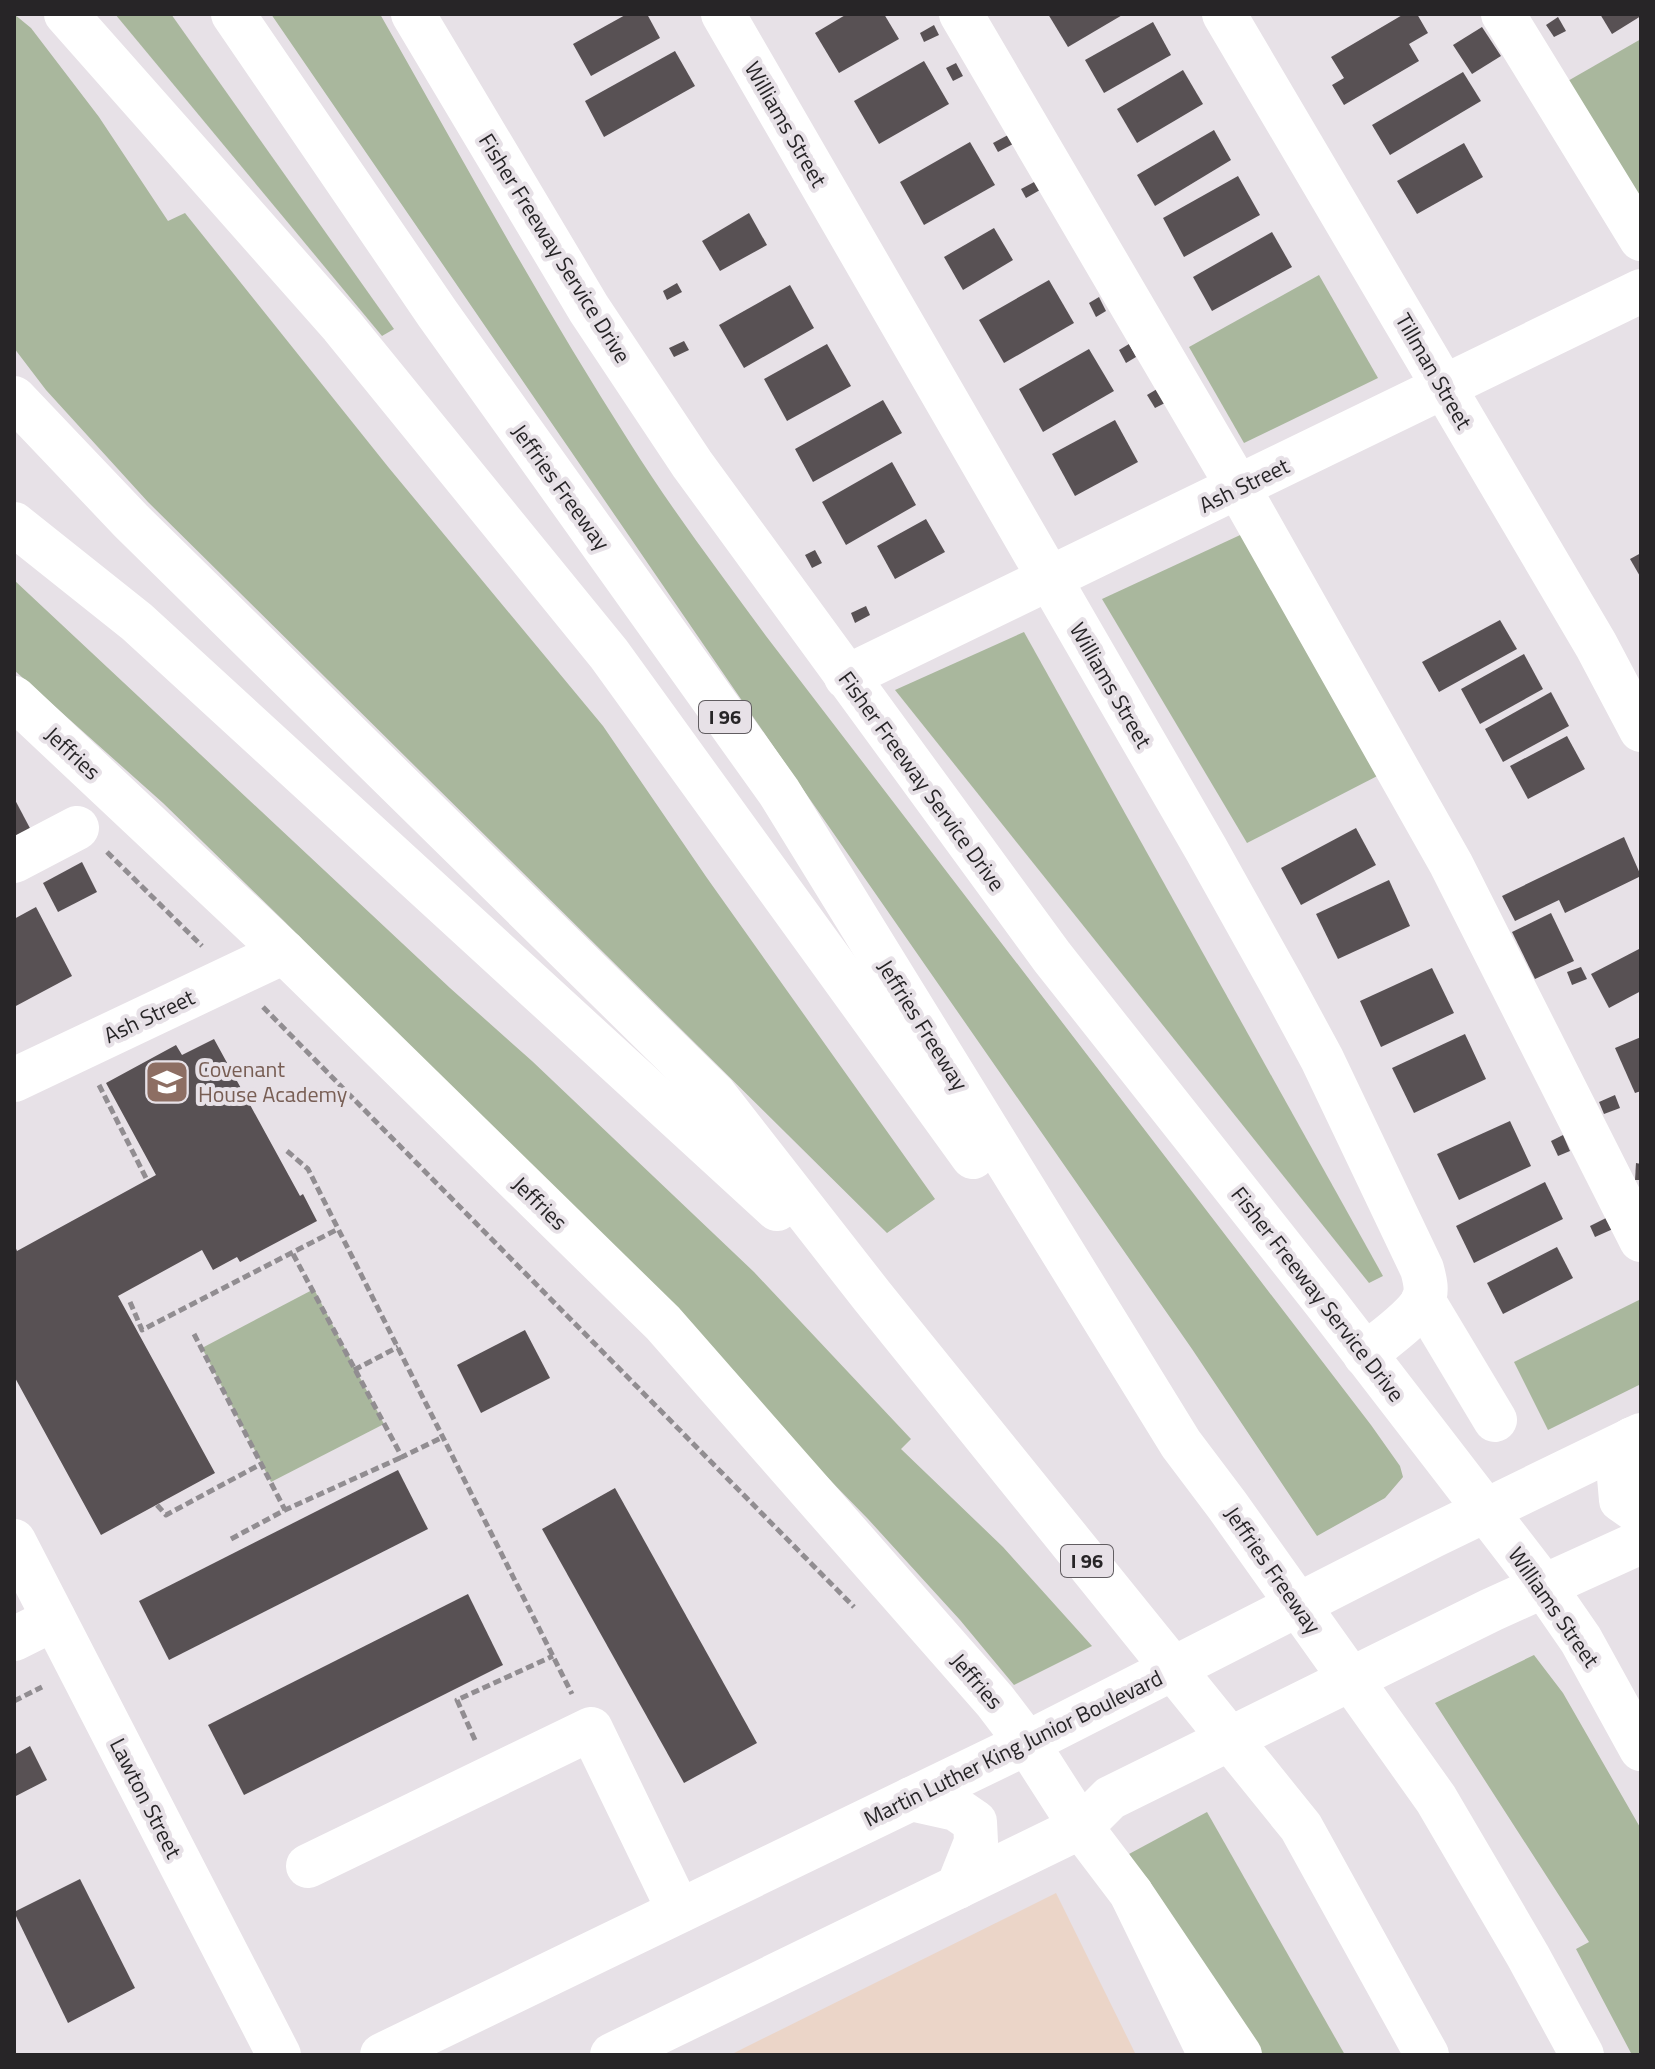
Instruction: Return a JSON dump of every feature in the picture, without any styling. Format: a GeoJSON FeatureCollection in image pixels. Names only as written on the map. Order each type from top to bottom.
{"type":"FeatureCollection","features":[{"type":"Feature","properties":{"kind":"main road"},"geometry":{"type":"LineString","coordinates":[[66,14],[342,326],[609,654],[1181,1444]]}},
{"type":"Feature","properties":{"kind":"main road","name":"Jeffries Freeway"},"geometry":{"type":"LineString","coordinates":[[233,14],[437,313],[779,792],[1181,1444],[1436,1799],[1582,2055]]}},
{"type":"Feature","properties":{"kind":"main road","name":"Fisher Freeway Service Drive"},"geometry":{"type":"LineString","coordinates":[[413,14],[589,309],[692,464],[1052,957],[1484,1511]]}},
{"type":"Feature","properties":{"kind":"main road","name":"Williams Street"},"geometry":{"type":"LineString","coordinates":[[723,14],[1206,849],[1322,1059],[1422,1269],[1426,1286],[1423,1300]]}},
{"type":"Feature","properties":{"kind":"main road"},"geometry":{"type":"LineString","coordinates":[[961,14],[1238,487],[1451,864],[1641,1240]]}},
{"type":"Feature","properties":{"kind":"main road","name":"Tillman Street"},"geometry":{"type":"LineString","coordinates":[[1224,14],[1596,645],[1641,730]]}},
{"type":"Feature","properties":{"kind":"main road"},"geometry":{"type":"LineString","coordinates":[[1503,14],[1641,239]]}},
{"type":"Feature","properties":{"kind":"main road","name":"Ash Street"},"geometry":{"type":"LineString","coordinates":[[846,677],[1641,291]]}},
{"type":"Feature","properties":{"kind":"main road","name":"I 96"},"geometry":{"type":"LineString","coordinates":[[14,398],[131,521],[715,1095],[872,1296],[1301,1827],[1427,2055]]}},
{"type":"Feature","properties":{"kind":"main road"},"geometry":{"type":"LineString","coordinates":[[14,524],[148,633],[872,1296]]}},
{"type":"Feature","properties":{"kind":"main road","name":"Jeffries"},"geometry":{"type":"LineString","coordinates":[[14,698],[284,952],[663,1323],[995,1701],[1027,1743],[1096,1812],[1131,1893]]}},
{"type":"Feature","properties":{"kind":"main road"},"geometry":{"type":"LineString","coordinates":[[14,861],[77,828]]}},
{"type":"Feature","properties":{"kind":"main road","name":"Ash Street"},"geometry":{"type":"LineString","coordinates":[[14,1080],[284,952]]}},
{"type":"Feature","properties":{"kind":"main road"},"geometry":{"type":"LineString","coordinates":[[1365,1355],[1423,1300],[1495,1420]]}},
{"type":"Feature","properties":{"kind":"main road"},"geometry":{"type":"LineString","coordinates":[[1636,1437],[1619,1477],[1621,1500],[1641,1514]]}},
{"type":"Feature","properties":{"kind":"main road","name":"Martin Luther King Junior Boulevard"},"geometry":{"type":"LineString","coordinates":[[382,2055],[443,2040],[679,1911],[1086,1714],[1433,1536],[1636,1437]]}},
{"type":"Feature","properties":{"kind":"main road","name":"Williams Street"},"geometry":{"type":"LineString","coordinates":[[1484,1511],[1543,1585],[1581,1640],[1641,1749]]}},
{"type":"Feature","properties":{"kind":"main road","name":"Lawton Street"},"geometry":{"type":"LineString","coordinates":[[14,1541],[279,2055]]}},
{"type":"Feature","properties":{"kind":"main road"},"geometry":{"type":"LineString","coordinates":[[612,2055],[958,1887],[1096,1812],[1491,1610],[1641,1542]]}},
{"type":"Feature","properties":{"kind":"main road"},"geometry":{"type":"LineString","coordinates":[[14,1639],[54,1619]]}},
{"type":"Feature","properties":{"kind":"main road"},"geometry":{"type":"LineString","coordinates":[[308,1866],[591,1729],[679,1911]]}},
{"type":"Feature","properties":{"kind":"main road"},"geometry":{"type":"LineString","coordinates":[[911,1799],[956,1809],[975,1822],[976,1842],[958,1887]]}},
{"type":"Feature","properties":{"kind":"main road"},"geometry":{"type":"LineString","coordinates":[[1131,1893],[1210,2055]]}},
{"type":"Feature","properties":{"kind":"main road"},"geometry":{"type":"LineString","coordinates":[[1131,1893],[1240,2055]]}},
{"type":"Feature","properties":{"kind":"path"},"geometry":{"type":"LineString","coordinates":[[77,828],[74,820],[233,977],[855,1608]]}},
{"type":"Feature","properties":{"kind":"path"},"geometry":{"type":"LineString","coordinates":[[96,1080],[147,1180]]}},
{"type":"Feature","properties":{"kind":"path"},"geometry":{"type":"LineString","coordinates":[[287,1151],[308,1169],[575,1698]]}},
{"type":"Feature","properties":{"kind":"path"},"geometry":{"type":"LineString","coordinates":[[130,1302],[142,1330],[338,1229]]}},
{"type":"Feature","properties":{"kind":"path"},"geometry":{"type":"LineString","coordinates":[[293,1254],[402,1457]]}},
{"type":"Feature","properties":{"kind":"path"},"geometry":{"type":"LineString","coordinates":[[194,1334],[285,1510]]}},
{"type":"Feature","properties":{"kind":"path"},"geometry":{"type":"LineString","coordinates":[[354,1370],[398,1347]]}},
{"type":"Feature","properties":{"kind":"path"},"geometry":{"type":"LineString","coordinates":[[231,1539],[285,1510],[443,1437]]}},
{"type":"Feature","properties":{"kind":"path"},"geometry":{"type":"LineString","coordinates":[[157,1505],[166,1515],[261,1464]]}},
{"type":"Feature","properties":{"kind":"path"},"geometry":{"type":"LineString","coordinates":[[478,1747],[457,1700],[554,1656]]}},
{"type":"Feature","properties":{"kind":"path"},"geometry":{"type":"LineString","coordinates":[[14,1701],[42,1687]]}},
{"type":"Feature","properties":{"kind":"shaded area"},"geometry":{"type":"Polygon","coordinates":[[[1056,1893],[1136,2055],[730,2055],[1056,1893]]]}},
{"type":"Feature","properties":{"kind":"green space"},"geometry":{"type":"Polygon","coordinates":[[[14,14],[31,28],[99,117],[168,221],[185,213],[389,468],[603,726],[935,1199],[887,1233],[148,502],[46,390],[14,348],[14,14]]]}},
{"type":"Feature","properties":{"kind":"green space"},"geometry":{"type":"Polygon","coordinates":[[[115,14],[171,14],[394,329],[382,336],[115,14]]]}},
{"type":"Feature","properties":{"kind":"green space"},"geometry":{"type":"Polygon","coordinates":[[[271,14],[380,14],[565,338],[662,493],[766,636],[1371,1425],[1400,1466],[1403,1477],[1385,1498],[1317,1536],[1192,1349],[793,775],[271,14]]]}},
{"type":"Feature","properties":{"kind":"green space"},"geometry":{"type":"Polygon","coordinates":[[[1641,39],[1641,214],[1566,82],[1641,39]]]}},
{"type":"Feature","properties":{"kind":"green space"},"geometry":{"type":"Polygon","coordinates":[[[1319,275],[1378,378],[1244,443],[1189,347],[1319,275]]]}},
{"type":"Feature","properties":{"kind":"green space"},"geometry":{"type":"Polygon","coordinates":[[[1251,530],[1385,772],[1247,843],[1102,599],[1251,530]]]}},
{"type":"Feature","properties":{"kind":"green space"},"geometry":{"type":"Polygon","coordinates":[[[14,580],[532,1061],[754,1272],[911,1439],[901,1449],[1003,1547],[1092,1646],[1014,1685],[868,1519],[285,922],[163,803],[14,670],[14,580]]]}},
{"type":"Feature","properties":{"kind":"green space"},"geometry":{"type":"Polygon","coordinates":[[[1024,632],[1383,1276],[1369,1283],[895,690],[1024,632]]]}},
{"type":"Feature","properties":{"kind":"green space"},"geometry":{"type":"Polygon","coordinates":[[[314,1289],[384,1424],[271,1482],[202,1348],[314,1289]]]}},
{"type":"Feature","properties":{"kind":"green space"},"geometry":{"type":"Polygon","coordinates":[[[1641,1299],[1641,1384],[1548,1430],[1514,1362],[1641,1299]]]}},
{"type":"Feature","properties":{"kind":"green space"},"geometry":{"type":"Polygon","coordinates":[[[1534,1655],[1563,1693],[1641,1829],[1641,2055],[1632,2055],[1576,1949],[1589,1942],[1435,1703],[1534,1655]]]}},
{"type":"Feature","properties":{"kind":"green space"},"geometry":{"type":"Polygon","coordinates":[[[1207,1812],[1345,2055],[1251,2055],[1129,1854],[1207,1812]]]}},
{"type":"Feature","properties":{"kind":"building"},"geometry":{"type":"Polygon","coordinates":[[[627,14],[647,14],[660,38],[591,76],[573,44],[627,14]]]}},
{"type":"Feature","properties":{"kind":"building"},"geometry":{"type":"Polygon","coordinates":[[[847,14],[884,14],[899,39],[839,73],[815,33],[847,14]]]}},
{"type":"Feature","properties":{"kind":"building"},"geometry":{"type":"Polygon","coordinates":[[[1048,14],[1124,14],[1068,47],[1048,14]]]}},
{"type":"Feature","properties":{"kind":"building"},"geometry":{"type":"Polygon","coordinates":[[[1404,14],[1417,14],[1428,33],[1409,44],[1419,61],[1344,105],[1332,85],[1344,78],[1331,57],[1404,14]]]}},
{"type":"Feature","properties":{"kind":"building"},"geometry":{"type":"Polygon","coordinates":[[[1600,14],[1641,14],[1641,16],[1612,34],[1600,14]]]}},
{"type":"Feature","properties":{"kind":"building"},"geometry":{"type":"Polygon","coordinates":[[[1558,17],[1566,31],[1554,37],[1546,25],[1558,17]]]}},
{"type":"Feature","properties":{"kind":"building"},"geometry":{"type":"Polygon","coordinates":[[[1153,22],[1171,55],[1104,93],[1085,60],[1153,22]]]}},
{"type":"Feature","properties":{"kind":"building"},"geometry":{"type":"Polygon","coordinates":[[[934,25],[939,35],[924,42],[920,33],[934,25]]]}},
{"type":"Feature","properties":{"kind":"building"},"geometry":{"type":"Polygon","coordinates":[[[1482,27],[1501,56],[1472,74],[1453,45],[1482,27]]]}},
{"type":"Feature","properties":{"kind":"building"},"geometry":{"type":"Polygon","coordinates":[[[675,51],[695,86],[604,137],[585,101],[675,51]]]}},
{"type":"Feature","properties":{"kind":"building"},"geometry":{"type":"Polygon","coordinates":[[[924,61],[949,104],[879,144],[854,101],[924,61]]]}},
{"type":"Feature","properties":{"kind":"building"},"geometry":{"type":"Polygon","coordinates":[[[956,63],[963,76],[953,81],[946,68],[956,63]]]}},
{"type":"Feature","properties":{"kind":"building"},"geometry":{"type":"Polygon","coordinates":[[[1183,70],[1203,104],[1137,143],[1117,109],[1183,70]]]}},
{"type":"Feature","properties":{"kind":"building"},"geometry":{"type":"Polygon","coordinates":[[[1463,72],[1481,101],[1390,155],[1372,125],[1463,72]]]}},
{"type":"Feature","properties":{"kind":"building"},"geometry":{"type":"Polygon","coordinates":[[[1214,130],[1231,160],[1155,206],[1137,175],[1214,130]]]}},
{"type":"Feature","properties":{"kind":"building"},"geometry":{"type":"Polygon","coordinates":[[[1008,135],[1013,144],[998,152],[993,143],[1008,135]]]}},
{"type":"Feature","properties":{"kind":"building"},"geometry":{"type":"Polygon","coordinates":[[[970,142],[995,185],[924,225],[900,182],[970,142]]]}},
{"type":"Feature","properties":{"kind":"building"},"geometry":{"type":"Polygon","coordinates":[[[1464,143],[1483,177],[1417,214],[1397,181],[1464,143]]]}},
{"type":"Feature","properties":{"kind":"building"},"geometry":{"type":"Polygon","coordinates":[[[1238,176],[1260,215],[1184,257],[1163,218],[1238,176]]]}},
{"type":"Feature","properties":{"kind":"building"},"geometry":{"type":"Polygon","coordinates":[[[1036,181],[1040,190],[1026,198],[1021,189],[1036,181]]]}},
{"type":"Feature","properties":{"kind":"building"},"geometry":{"type":"Polygon","coordinates":[[[749,213],[767,245],[720,271],[702,241],[749,213]]]}},
{"type":"Feature","properties":{"kind":"building"},"geometry":{"type":"Polygon","coordinates":[[[994,228],[1013,260],[963,290],[944,257],[994,228]]]}},
{"type":"Feature","properties":{"kind":"building"},"geometry":{"type":"Polygon","coordinates":[[[1272,232],[1292,267],[1212,311],[1193,277],[1272,232]]]}},
{"type":"Feature","properties":{"kind":"building"},"geometry":{"type":"Polygon","coordinates":[[[1049,280],[1074,323],[1004,363],[979,320],[1049,280]]]}},
{"type":"Feature","properties":{"kind":"building"},"geometry":{"type":"Polygon","coordinates":[[[677,283],[682,292],[667,300],[663,291],[677,283]]]}},
{"type":"Feature","properties":{"kind":"building"},"geometry":{"type":"Polygon","coordinates":[[[790,285],[814,328],[744,368],[719,325],[790,285]]]}},
{"type":"Feature","properties":{"kind":"building"},"geometry":{"type":"Polygon","coordinates":[[[1099,297],[1106,311],[1096,317],[1089,303],[1099,297]]]}},
{"type":"Feature","properties":{"kind":"building"},"geometry":{"type":"Polygon","coordinates":[[[684,341],[689,350],[674,357],[669,348],[684,341]]]}},
{"type":"Feature","properties":{"kind":"building"},"geometry":{"type":"Polygon","coordinates":[[[827,344],[851,386],[787,421],[764,379],[827,344]]]}},
{"type":"Feature","properties":{"kind":"building"},"geometry":{"type":"Polygon","coordinates":[[[1129,344],[1136,357],[1126,363],[1119,350],[1129,344]]]}},
{"type":"Feature","properties":{"kind":"building"},"geometry":{"type":"Polygon","coordinates":[[[1089,349],[1114,391],[1043,432],[1019,389],[1089,349]]]}},
{"type":"Feature","properties":{"kind":"building"},"geometry":{"type":"Polygon","coordinates":[[[1157,389],[1165,403],[1155,408],[1147,395],[1157,389]]]}},
{"type":"Feature","properties":{"kind":"building"},"geometry":{"type":"Polygon","coordinates":[[[883,400],[902,433],[813,482],[795,449],[883,400]]]}},
{"type":"Feature","properties":{"kind":"building"},"geometry":{"type":"Polygon","coordinates":[[[1115,420],[1138,462],[1075,496],[1052,454],[1115,420]]]}},
{"type":"Feature","properties":{"kind":"building"},"geometry":{"type":"Polygon","coordinates":[[[892,462],[916,505],[846,545],[822,502],[892,462]]]}},
{"type":"Feature","properties":{"kind":"building"},"geometry":{"type":"Polygon","coordinates":[[[926,519],[945,552],[895,579],[877,546],[926,519]]]}},
{"type":"Feature","properties":{"kind":"building"},"geometry":{"type":"Polygon","coordinates":[[[815,550],[822,563],[812,568],[805,555],[815,550]]]}},
{"type":"Feature","properties":{"kind":"building"},"geometry":{"type":"Polygon","coordinates":[[[1641,553],[1641,578],[1630,559],[1641,553]]]}},
{"type":"Feature","properties":{"kind":"building"},"geometry":{"type":"Polygon","coordinates":[[[866,606],[870,615],[855,623],[851,613],[866,606]]]}},
{"type":"Feature","properties":{"kind":"building"},"geometry":{"type":"Polygon","coordinates":[[[1500,620],[1517,649],[1439,692],[1422,662],[1500,620]]]}},
{"type":"Feature","properties":{"kind":"building"},"geometry":{"type":"Polygon","coordinates":[[[1524,654],[1543,689],[1480,724],[1461,689],[1524,654]]]}},
{"type":"Feature","properties":{"kind":"building"},"geometry":{"type":"Polygon","coordinates":[[[1551,692],[1569,726],[1503,762],[1485,729],[1551,692]]]}},
{"type":"Feature","properties":{"kind":"building"},"geometry":{"type":"Polygon","coordinates":[[[1567,736],[1585,769],[1528,799],[1510,766],[1567,736]]]}},
{"type":"Feature","properties":{"kind":"building"},"geometry":{"type":"Polygon","coordinates":[[[14,798],[32,832],[14,841],[14,798]]]}},
{"type":"Feature","properties":{"kind":"building"},"geometry":{"type":"Polygon","coordinates":[[[1356,828],[1376,865],[1301,905],[1281,868],[1356,828]]]}},
{"type":"Feature","properties":{"kind":"building"},"geometry":{"type":"Polygon","coordinates":[[[1624,837],[1641,876],[1565,913],[1559,900],[1515,921],[1502,896],[1624,837]]]}},
{"type":"Feature","properties":{"kind":"building"},"geometry":{"type":"Polygon","coordinates":[[[82,862],[97,892],[58,912],[43,883],[82,862]]]}},
{"type":"Feature","properties":{"kind":"building"},"geometry":{"type":"Polygon","coordinates":[[[1389,880],[1410,926],[1338,959],[1316,914],[1389,880]]]}},
{"type":"Feature","properties":{"kind":"building"},"geometry":{"type":"Polygon","coordinates":[[[36,907],[72,976],[14,1007],[14,919],[36,907]]]}},
{"type":"Feature","properties":{"kind":"building"},"geometry":{"type":"Polygon","coordinates":[[[1551,913],[1574,961],[1535,979],[1512,932],[1551,913]]]}},
{"type":"Feature","properties":{"kind":"building"},"geometry":{"type":"Polygon","coordinates":[[[1641,948],[1641,991],[1609,1008],[1591,974],[1641,948]]]}},
{"type":"Feature","properties":{"kind":"building"},"geometry":{"type":"Polygon","coordinates":[[[1581,967],[1587,979],[1572,985],[1567,972],[1581,967]]]}},
{"type":"Feature","properties":{"kind":"building"},"geometry":{"type":"Polygon","coordinates":[[[1432,968],[1454,1013],[1381,1047],[1360,1001],[1432,968]]]}},
{"type":"Feature","properties":{"kind":"building"},"geometry":{"type":"Polygon","coordinates":[[[1465,1034],[1486,1079],[1414,1113],[1392,1068],[1465,1034]]]}},
{"type":"Feature","properties":{"kind":"building"},"geometry":{"type":"Polygon","coordinates":[[[1641,1037],[1641,1091],[1635,1093],[1615,1048],[1641,1037]]]}},
{"type":"Feature","properties":{"kind":"building","name":"Covenant House Academy"},"geometry":{"type":"Polygon","coordinates":[[[214,1039],[300,1196],[303,1194],[317,1221],[240,1262],[237,1257],[213,1270],[202,1250],[118,1296],[215,1473],[101,1535],[14,1376],[14,1244],[17,1251],[156,1175],[106,1083],[176,1045],[182,1055],[214,1039]]]}},
{"type":"Feature","properties":{"kind":"building"},"geometry":{"type":"Polygon","coordinates":[[[1615,1095],[1620,1108],[1604,1114],[1599,1102],[1615,1095]]]}},
{"type":"Feature","properties":{"kind":"building"},"geometry":{"type":"Polygon","coordinates":[[[1510,1121],[1531,1166],[1459,1200],[1437,1154],[1510,1121]]]}},
{"type":"Feature","properties":{"kind":"building"},"geometry":{"type":"Polygon","coordinates":[[[1563,1135],[1570,1151],[1558,1156],[1551,1141],[1563,1135]]]}},
{"type":"Feature","properties":{"kind":"building"},"geometry":{"type":"Polygon","coordinates":[[[1636,1163],[1641,1164],[1641,1180],[1635,1180],[1636,1163]]]}},
{"type":"Feature","properties":{"kind":"building"},"geometry":{"type":"Polygon","coordinates":[[[1545,1182],[1563,1219],[1474,1263],[1456,1226],[1545,1182]]]}},
{"type":"Feature","properties":{"kind":"building"},"geometry":{"type":"Polygon","coordinates":[[[1608,1217],[1613,1229],[1595,1237],[1590,1226],[1608,1217]]]}},
{"type":"Feature","properties":{"kind":"building"},"geometry":{"type":"Polygon","coordinates":[[[1557,1247],[1573,1278],[1503,1314],[1487,1283],[1557,1247]]]}},
{"type":"Feature","properties":{"kind":"building"},"geometry":{"type":"Polygon","coordinates":[[[525,1330],[550,1378],[481,1413],[457,1365],[525,1330]]]}},
{"type":"Feature","properties":{"kind":"building"},"geometry":{"type":"Polygon","coordinates":[[[398,1470],[428,1529],[169,1660],[139,1601],[398,1470]]]}},
{"type":"Feature","properties":{"kind":"building"},"geometry":{"type":"Polygon","coordinates":[[[615,1488],[757,1743],[684,1783],[542,1529],[615,1488]]]}},
{"type":"Feature","properties":{"kind":"building"},"geometry":{"type":"Polygon","coordinates":[[[468,1594],[503,1665],[244,1795],[208,1725],[468,1594]]]}},
{"type":"Feature","properties":{"kind":"building"},"geometry":{"type":"Polygon","coordinates":[[[30,1746],[47,1780],[14,1797],[14,1755],[30,1746]]]}},
{"type":"Feature","properties":{"kind":"building"},"geometry":{"type":"Polygon","coordinates":[[[80,1879],[135,1988],[68,2023],[14,1912],[80,1879]]]}},
{"type":"Feature","properties":{"kind":"place","name":"Covenant House Academy"},"geometry":{"type":"Point","coordinates":[167,1082]}}]}
